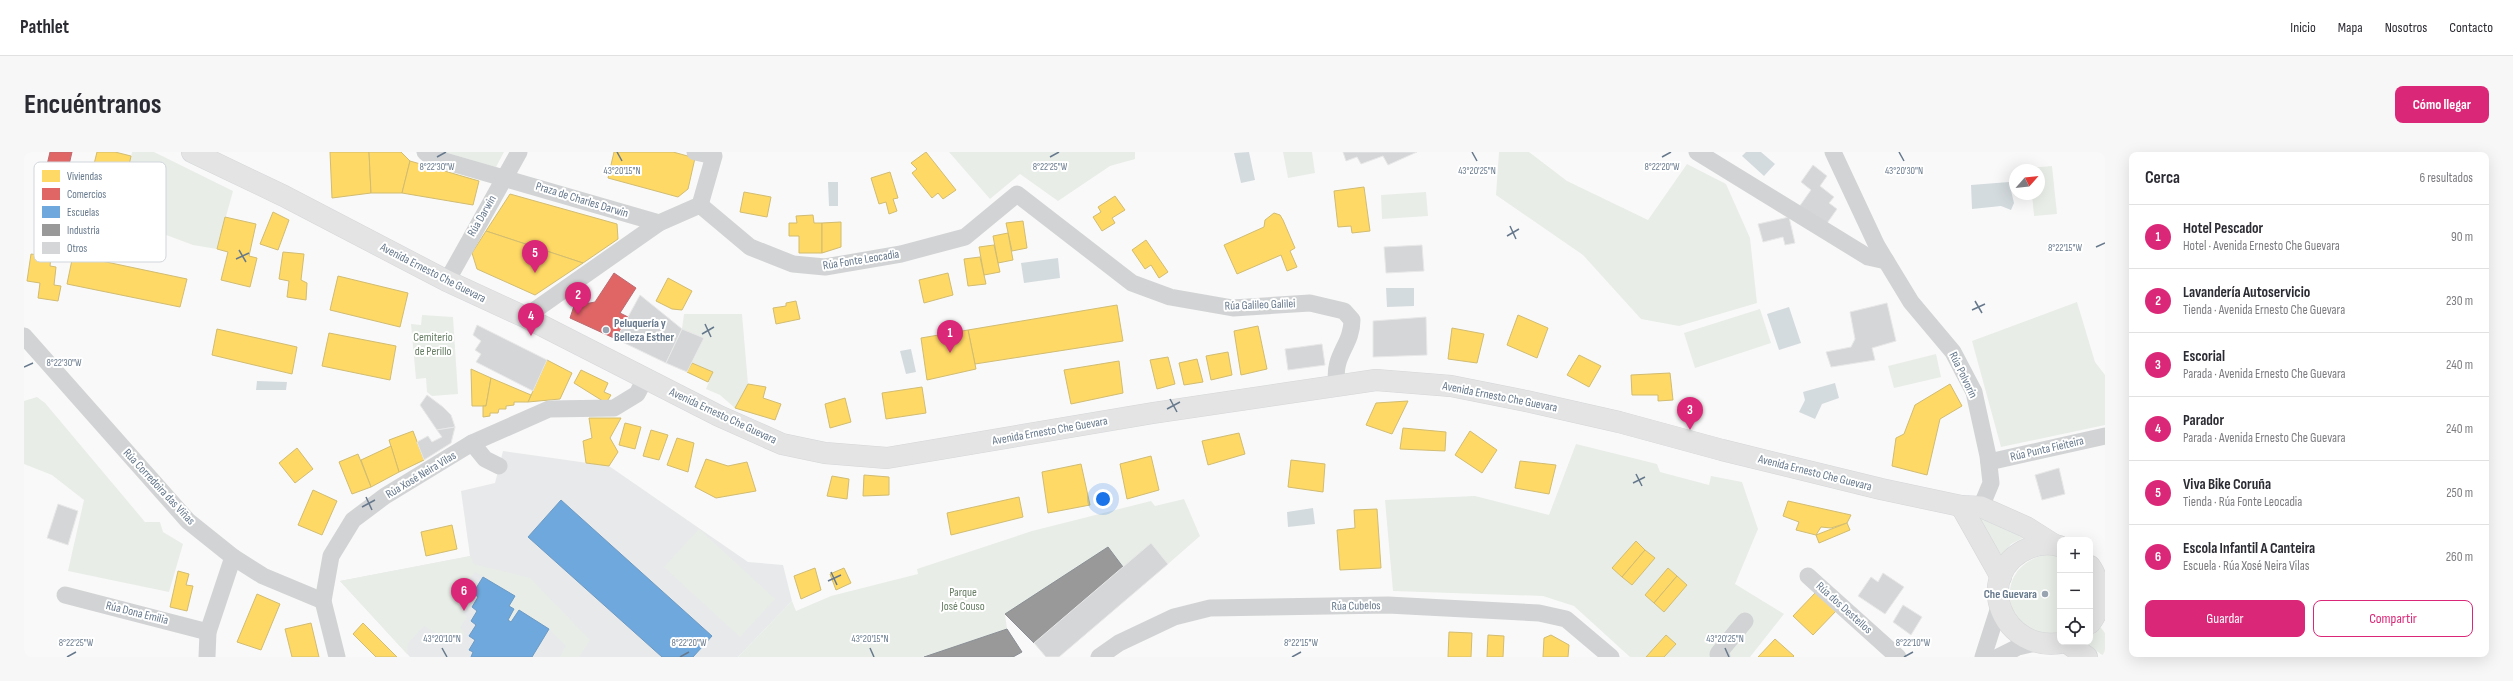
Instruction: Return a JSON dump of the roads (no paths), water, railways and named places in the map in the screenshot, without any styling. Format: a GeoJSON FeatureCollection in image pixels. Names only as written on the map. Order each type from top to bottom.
{"type":"FeatureCollection","features":[{"type":"Feature","properties":{"kind":"main road","name":"Avenida Ernesto Che Guevara"},"geometry":{"type":"LineString","coordinates":[[192,152],[284,196],[447,281],[525,317],[719,416],[782,444],[825,453],[887,458],[1337,384],[1376,380],[1451,386],[1619,422],[1722,450],[1881,489],[1971,506],[2026,527],[2057,545]]}},
{"type":"Feature","properties":{"kind":"main road"},"geometry":{"type":"LineString","coordinates":[[1971,506],[2001,577]]}},
{"type":"Feature","properties":{"kind":"main road"},"geometry":{"type":"LineString","coordinates":[[2057,545],[2037,545],[2021,551],[2009,562],[2001,577],[1998,592],[1999,607],[2004,619],[2012,630],[2035,644],[2050,645],[2057,644]]}},
{"type":"Feature","properties":{"kind":"main road"},"geometry":{"type":"LineString","coordinates":[[2093,573],[2099,587],[2102,610],[2093,620]]}},
{"type":"Feature","properties":{"kind":"main road"},"geometry":{"type":"LineString","coordinates":[[2070,645],[2087,657]]}},
{"type":"Feature","properties":{"kind":"street","name":"Praza de Charles Darwin"},"geometry":{"type":"LineString","coordinates":[[425,152],[431,157],[659,223]]}},
{"type":"Feature","properties":{"kind":"street","name":"Rúa Darwin"},"geometry":{"type":"LineString","coordinates":[[447,281],[519,152]]}},
{"type":"Feature","properties":{"kind":"street"},"geometry":{"type":"LineString","coordinates":[[525,317],[659,223],[700,205],[714,156],[695,152]]}},
{"type":"Feature","properties":{"kind":"street"},"geometry":{"type":"LineString","coordinates":[[1697,152],[1868,257],[1886,261]]}},
{"type":"Feature","properties":{"kind":"street","name":"Rúa Polvorín"},"geometry":{"type":"LineString","coordinates":[[1832,152],[1886,261],[1911,302],[1953,352],[1974,392],[1989,462],[1991,483],[1971,506]]}},
{"type":"Feature","properties":{"kind":"street","name":"Rúa Fonte Leocadia"},"geometry":{"type":"LineString","coordinates":[[700,205],[750,247],[793,264],[825,267],[901,254],[965,237],[1017,194]]}},
{"type":"Feature","properties":{"kind":"street","name":"Rúa Galileo Galilei"},"geometry":{"type":"LineString","coordinates":[[1017,194],[1132,283],[1170,297],[1233,308],[1310,303],[1344,311],[1352,320],[1352,333],[1340,355],[1343,367],[1337,384]]}},
{"type":"Feature","properties":{"kind":"street","name":"Rúa Corredoira das Viñas"},"geometry":{"type":"LineString","coordinates":[[24,336],[188,521],[233,557],[263,576],[323,601]]}},
{"type":"Feature","properties":{"kind":"street","name":"Rúa Xosé Neira Vilas"},"geometry":{"type":"LineString","coordinates":[[337,657],[323,601],[331,556],[353,520],[385,496],[472,444],[549,409],[614,408],[638,394],[645,379]]}},
{"type":"Feature","properties":{"kind":"street","name":"Rúa Punta Fieiteira"},"geometry":{"type":"LineString","coordinates":[[1989,462],[2105,436]]}},
{"type":"Feature","properties":{"kind":"street"},"geometry":{"type":"LineString","coordinates":[[472,444],[485,459],[499,466]]}},
{"type":"Feature","properties":{"kind":"street"},"geometry":{"type":"LineString","coordinates":[[207,657],[208,632],[233,557]]}},
{"type":"Feature","properties":{"kind":"street","name":"Rúa dos Destellos"},"geometry":{"type":"LineString","coordinates":[[1808,576],[1898,657]]}},
{"type":"Feature","properties":{"kind":"street","name":"Rúa Dona Emilia"},"geometry":{"type":"LineString","coordinates":[[65,595],[208,632]]}},
{"type":"Feature","properties":{"kind":"street","name":"Rúa Cubelos"},"geometry":{"type":"LineString","coordinates":[[1099,657],[1119,643],[1174,617],[1210,608],[1388,605],[1538,613],[1566,619],[1611,657]]}},
{"type":"Feature","properties":{"kind":"street"},"geometry":{"type":"LineString","coordinates":[[1983,657],[1999,607]]}},
{"type":"Feature","properties":{"kind":"street"},"geometry":{"type":"LineString","coordinates":[[1722,657],[1718,654],[1745,621]]}},
{"type":"Feature","properties":{"kind":"street"},"geometry":{"type":"LineString","coordinates":[[1998,657],[2018,647],[2035,644]]}},
{"type":"Feature","properties":{"kind":"place","name":"Viva Bike Coruña"},"geometry":{"type":"Point","coordinates":[535,273]}},
{"type":"Feature","properties":{"kind":"place","name":"Lavandería Autoservicio"},"geometry":{"type":"Point","coordinates":[578,315]}},
{"type":"Feature","properties":{"kind":"place","name":"Peluquería y Belleza Esther"},"geometry":{"type":"Point","coordinates":[606,330]}},
{"type":"Feature","properties":{"kind":"place","name":"Parador"},"geometry":{"type":"Point","coordinates":[531,336]}},
{"type":"Feature","properties":{"kind":"place","name":"Hotel Pescador"},"geometry":{"type":"Point","coordinates":[950,353]}},
{"type":"Feature","properties":{"kind":"place","name":"Escorial"},"geometry":{"type":"Point","coordinates":[1690,430]}},
{"type":"Feature","properties":{"kind":"place","name":"Che Guevara"},"geometry":{"type":"Point","coordinates":[2045,594]}},
{"type":"Feature","properties":{"kind":"place","name":"Escola Infantil A Canteira"},"geometry":{"type":"Point","coordinates":[464,611]}},
{"type":"Feature","properties":{"kind":"park label","name":"Cemiterio de Perillo"},"geometry":{"type":"Point","coordinates":[433,344]}},
{"type":"Feature","properties":{"kind":"park label","name":"Parque José Couso"},"geometry":{"type":"Point","coordinates":[963,599]}}]}
